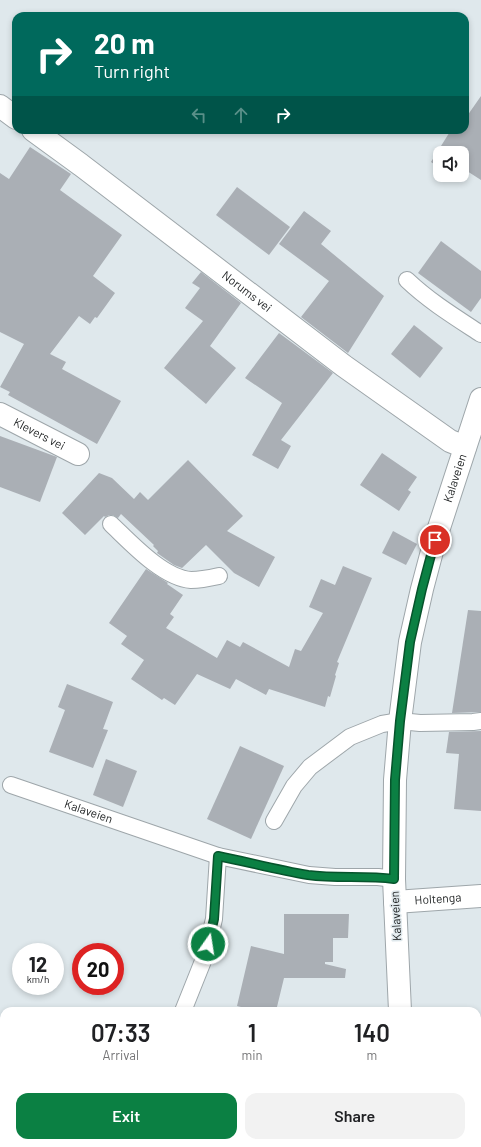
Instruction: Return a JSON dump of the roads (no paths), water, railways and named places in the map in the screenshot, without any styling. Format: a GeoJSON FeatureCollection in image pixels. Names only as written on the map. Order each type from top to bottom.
{"type":"FeatureCollection","features":[{"type":"Feature","properties":{"kind":"street"},"geometry":{"type":"LineString","coordinates":[[0,106],[12,115]]}},
{"type":"Feature","properties":{"kind":"street","name":"Norums vei"},"geometry":{"type":"LineString","coordinates":[[38,134],[344,366],[450,441],[465,446]]}},
{"type":"Feature","properties":{"kind":"street","name":"Kalaveien"},"geometry":{"type":"LineString","coordinates":[[400,1007],[394,879],[395,780],[400,721],[410,642],[435,540],[481,399]]}},
{"type":"Feature","properties":{"kind":"street","name":"Klevers vei"},"geometry":{"type":"LineString","coordinates":[[0,414],[78,454]]}},
{"type":"Feature","properties":{"kind":"street","name":"Holtenga"},"geometry":{"type":"LineString","coordinates":[[395,902],[481,896]]}},
{"type":"Feature","properties":{"kind":"lane"},"geometry":{"type":"LineString","coordinates":[[407,280],[417,290],[481,334]]}},
{"type":"Feature","properties":{"kind":"lane"},"geometry":{"type":"LineString","coordinates":[[111,524],[158,567],[178,577],[198,580],[219,576]]}},
{"type":"Feature","properties":{"kind":"lane"},"geometry":{"type":"LineString","coordinates":[[274,821],[294,786],[310,767],[350,737],[382,724],[400,721],[420,723],[473,722],[481,720]]}},
{"type":"Feature","properties":{"kind":"lane","name":"Kalaveien"},"geometry":{"type":"LineString","coordinates":[[11,785],[218,856],[309,875],[334,877],[378,877],[394,879]]}},
{"type":"Feature","properties":{"kind":"lane"},"geometry":{"type":"LineString","coordinates":[[185,1007],[205,956],[214,919],[218,856]]}}]}
